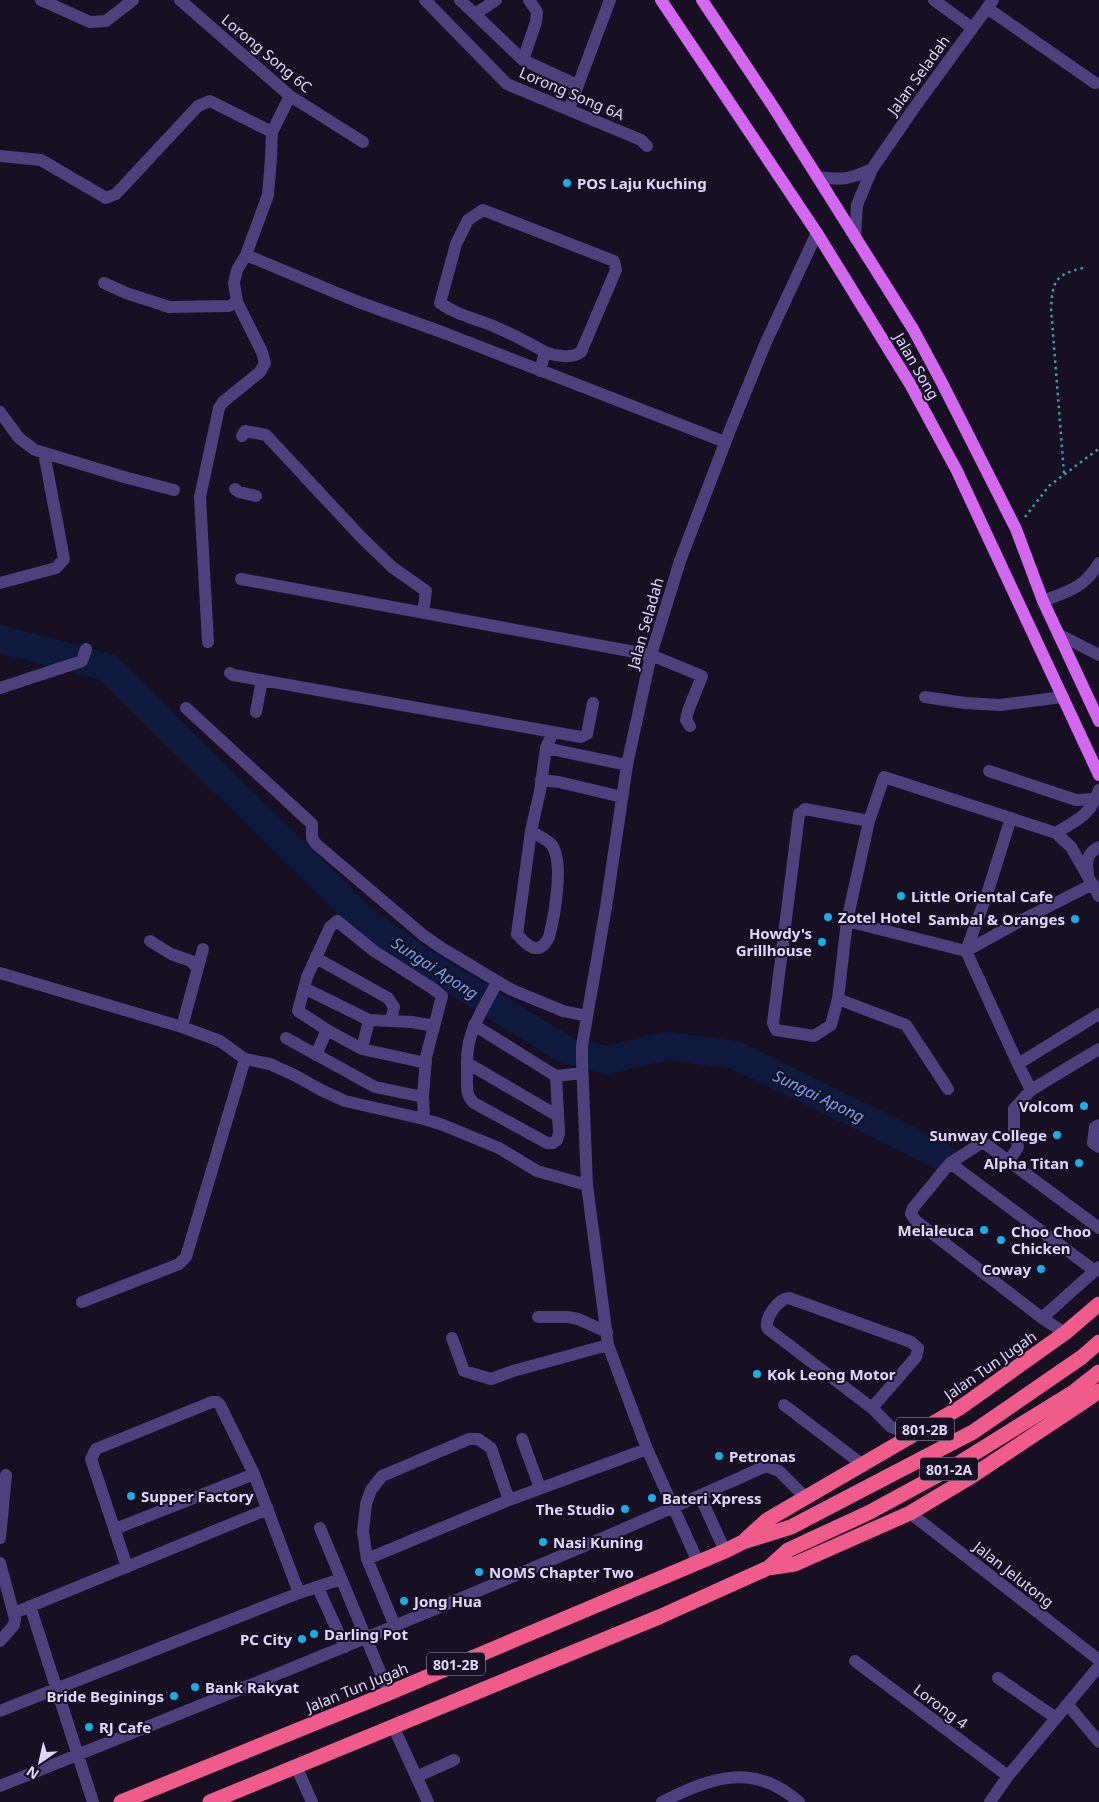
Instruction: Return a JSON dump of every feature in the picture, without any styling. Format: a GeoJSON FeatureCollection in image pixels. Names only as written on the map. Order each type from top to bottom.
{"type":"FeatureCollection","features":[{"type":"Feature","properties":{"kind":"highway","name":"Jalan Tun Jugah"},"geometry":{"type":"LineString","coordinates":[[743,1542],[767,1520],[962,1407],[1065,1333],[1099,1304]]}},
{"type":"Feature","properties":{"kind":"highway","name":"Jalan Tun Jugah"},"geometry":{"type":"LineString","coordinates":[[121,1802],[389,1693],[743,1542],[791,1527],[973,1432],[1082,1357],[1099,1342]]}},
{"type":"Feature","properties":{"kind":"highway","name":"801-2A"},"geometry":{"type":"LineString","coordinates":[[768,1568],[788,1550],[868,1513],[951,1468],[1075,1391],[1099,1372]]}},
{"type":"Feature","properties":{"kind":"highway","name":"801-2A"},"geometry":{"type":"LineString","coordinates":[[210,1802],[660,1617],[768,1568],[795,1564],[910,1513],[972,1476],[1086,1402],[1099,1391]]}},
{"type":"Feature","properties":{"kind":"main road","name":"Jalan Song"},"geometry":{"type":"LineString","coordinates":[[661,0],[817,233],[910,384],[952,462],[1099,775]]}},
{"type":"Feature","properties":{"kind":"main road","name":"Jalan Song"},"geometry":{"type":"LineString","coordinates":[[702,0],[818,177],[913,329],[1016,529],[1043,601],[1094,698],[1099,721]]}},
{"type":"Feature","properties":{"kind":"street","name":"Lorong Song 6C"},"geometry":{"type":"LineString","coordinates":[[180,0],[290,96],[362,142]]}},
{"type":"Feature","properties":{"kind":"street","name":"Lorong Song 6A"},"geometry":{"type":"LineString","coordinates":[[425,0],[507,84],[641,140],[646,146]]}},
{"type":"Feature","properties":{"kind":"street"},"geometry":{"type":"LineString","coordinates":[[460,0],[522,60],[577,85]]}},
{"type":"Feature","properties":{"kind":"street"},"geometry":{"type":"LineString","coordinates":[[475,14],[496,0]]}},
{"type":"Feature","properties":{"kind":"street"},"geometry":{"type":"LineString","coordinates":[[522,60],[536,22],[537,12],[529,0]]}},
{"type":"Feature","properties":{"kind":"street"},"geometry":{"type":"LineString","coordinates":[[569,110],[610,0]]}},
{"type":"Feature","properties":{"kind":"street"},"geometry":{"type":"LineString","coordinates":[[934,0],[972,28]]}},
{"type":"Feature","properties":{"kind":"street"},"geometry":{"type":"LineString","coordinates":[[44,2],[90,22],[106,21],[131,2]]}},
{"type":"Feature","properties":{"kind":"street"},"geometry":{"type":"LineString","coordinates":[[990,4],[1095,83]]}},
{"type":"Feature","properties":{"kind":"street","name":"Jalan Seladah"},"geometry":{"type":"LineString","coordinates":[[855,238],[857,205],[872,169],[990,4]]}},
{"type":"Feature","properties":{"kind":"street"},"geometry":{"type":"LineString","coordinates":[[208,642],[200,497],[219,408],[223,402],[260,372],[265,363],[262,352],[237,302],[234,283],[237,270],[246,255],[268,195],[272,132],[290,96]]}},
{"type":"Feature","properties":{"kind":"street"},"geometry":{"type":"LineString","coordinates":[[0,156],[41,160],[106,198],[116,194],[198,106],[210,101],[272,132]]}},
{"type":"Feature","properties":{"kind":"street"},"geometry":{"type":"LineString","coordinates":[[818,177],[841,180],[857,176],[872,169]]}},
{"type":"Feature","properties":{"kind":"street"},"geometry":{"type":"LineString","coordinates":[[483,210],[614,261],[616,270],[581,352],[578,354],[556,356],[545,352],[491,325],[453,312],[440,303],[456,244],[468,220],[483,210]]}},
{"type":"Feature","properties":{"kind":"street","name":"Jalan Seladah"},"geometry":{"type":"LineString","coordinates":[[698,1562],[647,1449],[607,1339],[587,1185],[582,1046],[606,907],[627,765],[651,655],[680,562],[725,442],[766,342],[817,233]]}},
{"type":"Feature","properties":{"kind":"street"},"geometry":{"type":"LineString","coordinates":[[246,255],[356,301],[447,334],[540,372],[725,442]]}},
{"type":"Feature","properties":{"kind":"street"},"geometry":{"type":"LineString","coordinates":[[104,283],[126,293],[169,307],[229,306],[237,302]]}},
{"type":"Feature","properties":{"kind":"street"},"geometry":{"type":"LineString","coordinates":[[540,372],[545,352]]}},
{"type":"Feature","properties":{"kind":"street"},"geometry":{"type":"LineString","coordinates":[[0,412],[18,438],[35,450],[174,490]]}},
{"type":"Feature","properties":{"kind":"street"},"geometry":{"type":"LineString","coordinates":[[242,436],[245,431],[266,435],[392,567],[426,591],[423,613]]}},
{"type":"Feature","properties":{"kind":"street"},"geometry":{"type":"LineString","coordinates":[[0,583],[56,568],[64,559],[44,453]]}},
{"type":"Feature","properties":{"kind":"street"},"geometry":{"type":"LineString","coordinates":[[235,489],[239,492],[256,496]]}},
{"type":"Feature","properties":{"kind":"street"},"geometry":{"type":"LineString","coordinates":[[1043,601],[1083,584],[1099,563]]}},
{"type":"Feature","properties":{"kind":"street"},"geometry":{"type":"LineString","coordinates":[[242,579],[651,655],[702,676],[688,710],[686,720],[690,726]]}},
{"type":"Feature","properties":{"kind":"street"},"geometry":{"type":"LineString","coordinates":[[1060,635],[1099,655]]}},
{"type":"Feature","properties":{"kind":"street"},"geometry":{"type":"LineString","coordinates":[[0,688],[84,655]]}},
{"type":"Feature","properties":{"kind":"street"},"geometry":{"type":"LineString","coordinates":[[230,673],[584,736],[593,703]]}},
{"type":"Feature","properties":{"kind":"street"},"geometry":{"type":"LineString","coordinates":[[256,712],[262,680]]}},
{"type":"Feature","properties":{"kind":"street"},"geometry":{"type":"LineString","coordinates":[[925,697],[965,703],[1000,705],[1063,697]]}},
{"type":"Feature","properties":{"kind":"street"},"geometry":{"type":"LineString","coordinates":[[186,708],[312,824],[312,838],[316,844],[423,935],[510,989],[563,1012],[587,1016]]}},
{"type":"Feature","properties":{"kind":"street"},"geometry":{"type":"LineString","coordinates":[[531,831],[551,844],[557,857],[559,875],[549,937],[545,945],[537,948],[527,946],[517,934],[531,831],[546,748],[553,732]]}},
{"type":"Feature","properties":{"kind":"street"},"geometry":{"type":"LineString","coordinates":[[546,748],[627,765]]}},
{"type":"Feature","properties":{"kind":"street"},"geometry":{"type":"LineString","coordinates":[[989,770],[1076,800],[1097,795]]}},
{"type":"Feature","properties":{"kind":"street"},"geometry":{"type":"LineString","coordinates":[[869,821],[806,809],[800,814],[773,1023],[776,1030],[814,1036],[831,1025],[838,999],[847,921],[869,821],[884,777],[1056,833],[1071,846],[1099,896]]}},
{"type":"Feature","properties":{"kind":"street"},"geometry":{"type":"LineString","coordinates":[[541,780],[559,782],[622,797]]}},
{"type":"Feature","properties":{"kind":"street"},"geometry":{"type":"LineString","coordinates":[[1056,833],[1087,812],[1097,795]]}},
{"type":"Feature","properties":{"kind":"street"},"geometry":{"type":"LineString","coordinates":[[1010,818],[987,894],[966,951],[1031,1090]]}},
{"type":"Feature","properties":{"kind":"street"},"geometry":{"type":"LineString","coordinates":[[1090,879],[1086,862],[1092,850],[1099,846]]}},
{"type":"Feature","properties":{"kind":"street"},"geometry":{"type":"LineString","coordinates":[[847,921],[966,951],[1090,879]]}},
{"type":"Feature","properties":{"kind":"street"},"geometry":{"type":"LineString","coordinates":[[424,1119],[423,1097],[426,1063],[442,996],[374,951],[337,921],[330,927],[316,958],[304,988],[298,1011],[326,1030],[362,1050],[426,1063]]}},
{"type":"Feature","properties":{"kind":"street"},"geometry":{"type":"LineString","coordinates":[[150,941],[171,954],[191,961],[197,968]]}},
{"type":"Feature","properties":{"kind":"street"},"geometry":{"type":"LineString","coordinates":[[182,1027],[203,949]]}},
{"type":"Feature","properties":{"kind":"street"},"geometry":{"type":"LineString","coordinates":[[316,958],[388,998],[394,1007],[391,1021]]}},
{"type":"Feature","properties":{"kind":"street"},"geometry":{"type":"LineString","coordinates":[[0,973],[182,1027],[220,1041],[245,1059],[270,1064],[345,1101],[424,1119],[500,1148],[537,1171],[587,1185]]}},
{"type":"Feature","properties":{"kind":"street"},"geometry":{"type":"LineString","coordinates":[[497,982],[474,1026],[467,1049],[467,1094],[474,1103],[547,1143],[553,1143],[557,1140],[559,1133],[556,1076]]}},
{"type":"Feature","properties":{"kind":"street"},"geometry":{"type":"LineString","coordinates":[[304,988],[369,1020],[412,1022],[434,1026]]}},
{"type":"Feature","properties":{"kind":"street"},"geometry":{"type":"LineString","coordinates":[[838,999],[906,1025],[948,1089]]}},
{"type":"Feature","properties":{"kind":"street"},"geometry":{"type":"LineString","coordinates":[[1018,1064],[1099,1014]]}},
{"type":"Feature","properties":{"kind":"street"},"geometry":{"type":"LineString","coordinates":[[362,1050],[369,1020]]}},
{"type":"Feature","properties":{"kind":"street"},"geometry":{"type":"LineString","coordinates":[[474,1026],[556,1076]]}},
{"type":"Feature","properties":{"kind":"street"},"geometry":{"type":"LineString","coordinates":[[316,1055],[326,1030]]}},
{"type":"Feature","properties":{"kind":"street"},"geometry":{"type":"LineString","coordinates":[[286,1038],[374,1087],[423,1097]]}},
{"type":"Feature","properties":{"kind":"street"},"geometry":{"type":"LineString","coordinates":[[1009,1161],[1018,1147],[1014,1129],[1014,1109],[1031,1090],[1099,1049]]}},
{"type":"Feature","properties":{"kind":"street"},"geometry":{"type":"LineString","coordinates":[[82,1302],[179,1264],[186,1257],[245,1059]]}},
{"type":"Feature","properties":{"kind":"street"},"geometry":{"type":"LineString","coordinates":[[467,1064],[558,1116]]}},
{"type":"Feature","properties":{"kind":"street"},"geometry":{"type":"LineString","coordinates":[[556,1076],[582,1067]]}},
{"type":"Feature","properties":{"kind":"street"},"geometry":{"type":"LineString","coordinates":[[1099,1125],[1095,1127],[1093,1143],[1099,1147]]}},
{"type":"Feature","properties":{"kind":"street"},"geometry":{"type":"LineString","coordinates":[[1065,1333],[1042,1318],[916,1220],[911,1214],[913,1208],[950,1163],[984,1142],[1099,1228]]}},
{"type":"Feature","properties":{"kind":"street"},"geometry":{"type":"LineString","coordinates":[[950,1163],[1097,1269],[1042,1318]]}},
{"type":"Feature","properties":{"kind":"street"},"geometry":{"type":"LineString","coordinates":[[872,1408],[916,1357],[918,1348],[911,1342],[789,1298],[781,1300],[767,1320],[766,1325],[768,1329],[872,1408],[891,1427],[914,1436]]}},
{"type":"Feature","properties":{"kind":"street"},"geometry":{"type":"LineString","coordinates":[[538,1317],[578,1319],[607,1339]]}},
{"type":"Feature","properties":{"kind":"street"},"geometry":{"type":"LineString","coordinates":[[452,1338],[464,1371],[491,1380],[607,1339]]}},
{"type":"Feature","properties":{"kind":"street"},"geometry":{"type":"LineString","coordinates":[[127,1567],[91,1459],[96,1449],[212,1402],[217,1402],[254,1474],[299,1593]]}},
{"type":"Feature","properties":{"kind":"street"},"geometry":{"type":"LineString","coordinates":[[784,1405],[863,1465]]}},
{"type":"Feature","properties":{"kind":"street"},"geometry":{"type":"LineString","coordinates":[[395,1626],[367,1558],[363,1532],[366,1504],[371,1490],[382,1476],[469,1438],[478,1439],[491,1448],[509,1500]]}},
{"type":"Feature","properties":{"kind":"street"},"geometry":{"type":"LineString","coordinates":[[522,1439],[540,1488]]}},
{"type":"Feature","properties":{"kind":"street"},"geometry":{"type":"LineString","coordinates":[[367,1558],[509,1500],[647,1449]]}},
{"type":"Feature","properties":{"kind":"street"},"geometry":{"type":"LineString","coordinates":[[0,1786],[366,1639],[673,1508],[766,1466],[779,1471],[805,1497]]}},
{"type":"Feature","properties":{"kind":"street"},"geometry":{"type":"LineString","coordinates":[[114,1529],[254,1474]]}},
{"type":"Feature","properties":{"kind":"street"},"geometry":{"type":"LineString","coordinates":[[0,1538],[6,1475]]}},
{"type":"Feature","properties":{"kind":"street"},"geometry":{"type":"LineString","coordinates":[[700,1496],[725,1551]]}},
{"type":"Feature","properties":{"kind":"street"},"geometry":{"type":"LineString","coordinates":[[14,1613],[268,1509]]}},
{"type":"Feature","properties":{"kind":"street","name":"Jalan Jelutong"},"geometry":{"type":"LineString","coordinates":[[910,1513],[1099,1660]]}},
{"type":"Feature","properties":{"kind":"street"},"geometry":{"type":"LineString","coordinates":[[320,1528],[389,1693]]}},
{"type":"Feature","properties":{"kind":"street"},"geometry":{"type":"LineString","coordinates":[[0,1563],[14,1613],[14,1624],[0,1641]]}},
{"type":"Feature","properties":{"kind":"street"},"geometry":{"type":"LineString","coordinates":[[0,1711],[341,1578]]}},
{"type":"Feature","properties":{"kind":"street"},"geometry":{"type":"LineString","coordinates":[[318,1588],[345,1647]]}},
{"type":"Feature","properties":{"kind":"street"},"geometry":{"type":"LineString","coordinates":[[30,1606],[93,1802]]}},
{"type":"Feature","properties":{"kind":"street","name":"Lorong 4"},"geometry":{"type":"LineString","coordinates":[[855,1661],[1008,1776]]}},
{"type":"Feature","properties":{"kind":"street"},"geometry":{"type":"LineString","coordinates":[[990,1802],[1008,1776],[1099,1666]]}},
{"type":"Feature","properties":{"kind":"street"},"geometry":{"type":"LineString","coordinates":[[998,1678],[1056,1718]]}},
{"type":"Feature","properties":{"kind":"street"},"geometry":{"type":"LineString","coordinates":[[1068,1705],[1099,1742]]}},
{"type":"Feature","properties":{"kind":"street"},"geometry":{"type":"LineString","coordinates":[[393,1726],[428,1802]]}},
{"type":"Feature","properties":{"kind":"street"},"geometry":{"type":"LineString","coordinates":[[416,1777],[454,1760]]}},
{"type":"Feature","properties":{"kind":"street"},"geometry":{"type":"LineString","coordinates":[[296,1766],[312,1802]]}},
{"type":"Feature","properties":{"kind":"street"},"geometry":{"type":"LineString","coordinates":[[662,1802],[684,1792],[725,1778],[744,1777],[762,1779],[790,1794],[799,1802]]}},
{"type":"Feature","properties":{"kind":"path"},"geometry":{"type":"LineString","coordinates":[[1064,473],[1051,308],[1052,288],[1066,272],[1083,268]]}},
{"type":"Feature","properties":{"kind":"path"},"geometry":{"type":"LineString","coordinates":[[1016,529],[1049,486],[1097,450],[1099,446]]}},
{"type":"Feature","properties":{"kind":"waterway","name":"Sungai Apong"},"geometry":{"type":"LineString","coordinates":[[0,639],[107,667],[365,921],[420,960],[566,1050],[607,1060],[667,1046],[735,1055],[942,1156]]}},
{"type":"Feature","properties":{"kind":"place","name":"POS Laju Kuching"},"geometry":{"type":"Point","coordinates":[567,183]}},
{"type":"Feature","properties":{"kind":"place","name":"Little Oriental Cafe"},"geometry":{"type":"Point","coordinates":[901,896]}},
{"type":"Feature","properties":{"kind":"place","name":"Zotel Hotel"},"geometry":{"type":"Point","coordinates":[828,917]}},
{"type":"Feature","properties":{"kind":"place","name":"Sambal & Oranges"},"geometry":{"type":"Point","coordinates":[1075,919]}},
{"type":"Feature","properties":{"kind":"place","name":"Howdy's Grillhouse"},"geometry":{"type":"Point","coordinates":[822,942]}},
{"type":"Feature","properties":{"kind":"place","name":"Volcom"},"geometry":{"type":"Point","coordinates":[1084,1106]}},
{"type":"Feature","properties":{"kind":"place","name":"Sunway College"},"geometry":{"type":"Point","coordinates":[1057,1135]}},
{"type":"Feature","properties":{"kind":"place","name":"Alpha Titan"},"geometry":{"type":"Point","coordinates":[1079,1163]}},
{"type":"Feature","properties":{"kind":"place","name":"Melaleuca"},"geometry":{"type":"Point","coordinates":[984,1230]}},
{"type":"Feature","properties":{"kind":"place","name":"Choo Choo Chicken"},"geometry":{"type":"Point","coordinates":[1001,1240]}},
{"type":"Feature","properties":{"kind":"place","name":"Coway"},"geometry":{"type":"Point","coordinates":[1041,1269]}},
{"type":"Feature","properties":{"kind":"place","name":"Kok Leong Motor"},"geometry":{"type":"Point","coordinates":[757,1374]}},
{"type":"Feature","properties":{"kind":"place","name":"Petronas"},"geometry":{"type":"Point","coordinates":[719,1456]}},
{"type":"Feature","properties":{"kind":"place","name":"Supper Factory"},"geometry":{"type":"Point","coordinates":[131,1496]}},
{"type":"Feature","properties":{"kind":"place","name":"Bateri Xpress"},"geometry":{"type":"Point","coordinates":[652,1498]}},
{"type":"Feature","properties":{"kind":"place","name":"The Studio"},"geometry":{"type":"Point","coordinates":[625,1509]}},
{"type":"Feature","properties":{"kind":"place","name":"Nasi Kuning"},"geometry":{"type":"Point","coordinates":[543,1542]}},
{"type":"Feature","properties":{"kind":"place","name":"NOMS Chapter Two"},"geometry":{"type":"Point","coordinates":[479,1572]}},
{"type":"Feature","properties":{"kind":"place","name":"Jong Hua"},"geometry":{"type":"Point","coordinates":[404,1601]}},
{"type":"Feature","properties":{"kind":"place","name":"Darling Pot"},"geometry":{"type":"Point","coordinates":[314,1634]}},
{"type":"Feature","properties":{"kind":"place","name":"PC City"},"geometry":{"type":"Point","coordinates":[302,1639]}},
{"type":"Feature","properties":{"kind":"place","name":"Bank Rakyat"},"geometry":{"type":"Point","coordinates":[195,1687]}},
{"type":"Feature","properties":{"kind":"place","name":"Bride Beginings"},"geometry":{"type":"Point","coordinates":[174,1696]}},
{"type":"Feature","properties":{"kind":"place","name":"RJ Cafe"},"geometry":{"type":"Point","coordinates":[89,1727]}}]}
